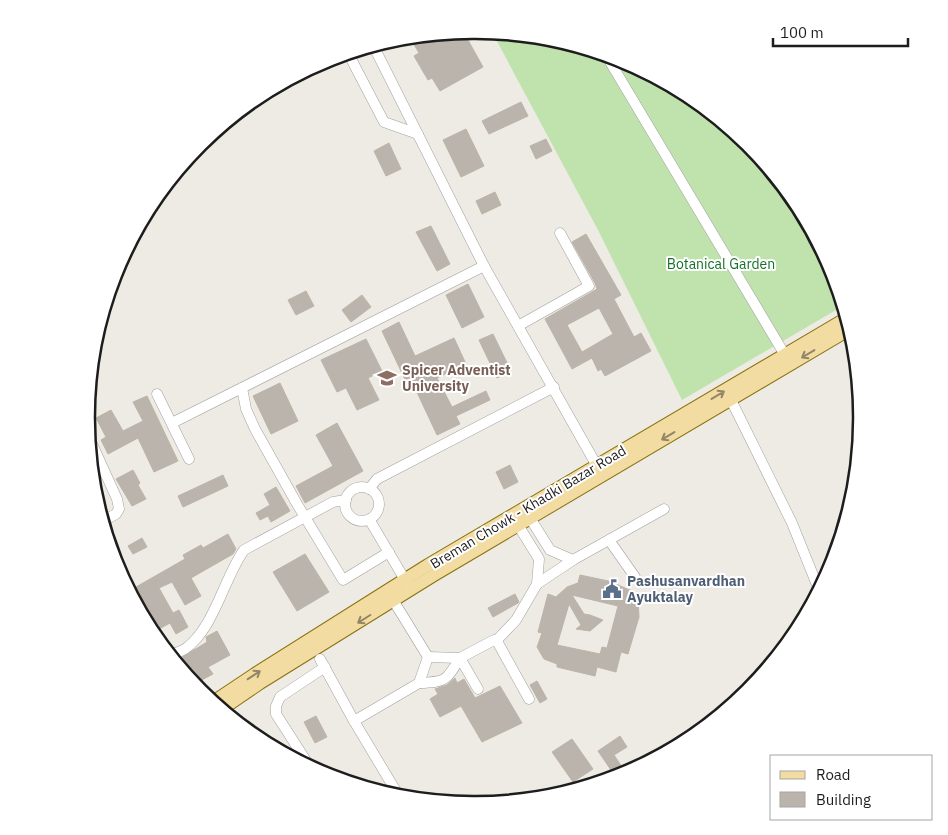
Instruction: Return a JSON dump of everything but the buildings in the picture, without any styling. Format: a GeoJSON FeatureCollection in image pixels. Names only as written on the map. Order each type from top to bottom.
{"type":"FeatureCollection","features":[{"type":"Feature","properties":{"kind":"main road","name":"Breman Chowk - Khadki Bazar Road"},"geometry":{"type":"LineString","coordinates":[[219,698],[254,674],[408,584],[597,466],[841,322]]}},
{"type":"Feature","properties":{"kind":"main road","name":"Breman Chowk - Khadki Bazar Road"},"geometry":{"type":"LineString","coordinates":[[228,705],[393,600],[408,584],[518,525],[843,333]]}},
{"type":"Feature","properties":{"kind":"street"},"geometry":{"type":"LineString","coordinates":[[376,52],[484,266],[597,466]]}},
{"type":"Feature","properties":{"kind":"street"},"geometry":{"type":"LineString","coordinates":[[351,59],[384,122],[418,134]]}},
{"type":"Feature","properties":{"kind":"street"},"geometry":{"type":"LineString","coordinates":[[612,65],[786,355]]}},
{"type":"Feature","properties":{"kind":"street"},"geometry":{"type":"LineString","coordinates":[[518,326],[589,286],[560,233]]}},
{"type":"Feature","properties":{"kind":"street"},"geometry":{"type":"LineString","coordinates":[[172,423],[484,266]]}},
{"type":"Feature","properties":{"kind":"street"},"geometry":{"type":"LineString","coordinates":[[369,489],[377,479],[554,387]]}},
{"type":"Feature","properties":{"kind":"street"},"geometry":{"type":"LineString","coordinates":[[242,388],[246,409],[255,429],[343,580],[388,552]]}},
{"type":"Feature","properties":{"kind":"street"},"geometry":{"type":"LineString","coordinates":[[157,394],[189,459]]}},
{"type":"Feature","properties":{"kind":"street"},"geometry":{"type":"LineString","coordinates":[[730,400],[792,523],[816,581]]}},
{"type":"Feature","properties":{"kind":"street"},"geometry":{"type":"LineString","coordinates":[[97,454],[118,499],[119,509],[116,514],[109,518]]}},
{"type":"Feature","properties":{"kind":"street"},"geometry":{"type":"LineString","coordinates":[[355,489],[369,489],[376,495],[379,504],[376,513],[369,520],[360,521],[351,517],[346,509],[346,500],[348,495],[355,489]]}},
{"type":"Feature","properties":{"kind":"street"},"geometry":{"type":"LineString","coordinates":[[177,652],[185,649],[199,634],[221,599],[244,550],[333,502],[346,500]]}},
{"type":"Feature","properties":{"kind":"street"},"geometry":{"type":"LineString","coordinates":[[537,584],[573,560],[664,509]]}},
{"type":"Feature","properties":{"kind":"street"},"geometry":{"type":"LineString","coordinates":[[530,518],[550,550],[573,560]]}},
{"type":"Feature","properties":{"kind":"street"},"geometry":{"type":"LineString","coordinates":[[369,520],[408,584]]}},
{"type":"Feature","properties":{"kind":"street"},"geometry":{"type":"LineString","coordinates":[[354,721],[419,683],[439,682],[450,674],[460,658],[491,641],[496,641],[516,620],[537,584],[539,559],[518,525]]}},
{"type":"Feature","properties":{"kind":"street"},"geometry":{"type":"LineString","coordinates":[[609,540],[635,577]]}},
{"type":"Feature","properties":{"kind":"street"},"geometry":{"type":"LineString","coordinates":[[393,600],[428,656]]}},
{"type":"Feature","properties":{"kind":"street"},"geometry":{"type":"LineString","coordinates":[[496,641],[529,698]]}},
{"type":"Feature","properties":{"kind":"street"},"geometry":{"type":"LineString","coordinates":[[428,656],[460,658]]}},
{"type":"Feature","properties":{"kind":"street"},"geometry":{"type":"LineString","coordinates":[[419,683],[428,656]]}},
{"type":"Feature","properties":{"kind":"street"},"geometry":{"type":"LineString","coordinates":[[460,658],[478,689]]}},
{"type":"Feature","properties":{"kind":"street"},"geometry":{"type":"LineString","coordinates":[[302,755],[276,714],[276,706],[280,697],[323,663],[354,721],[394,787]]}},
{"type":"Feature","properties":{"kind":"green space","name":"Botanical Garden"},"geometry":{"type":"Polygon","coordinates":[[[496,40],[548,46],[596,59],[663,89],[705,117],[759,168],[789,207],[814,250],[837,309],[682,400],[598,230],[496,40]]]}},
{"type":"Feature","properties":{"kind":"place","name":"Spicer Adventist University"},"geometry":{"type":"Point","coordinates":[387,378]}},
{"type":"Feature","properties":{"kind":"place","name":"Pashusanvardhan Ayuktalay"},"geometry":{"type":"Point","coordinates":[612,589]}}]}
